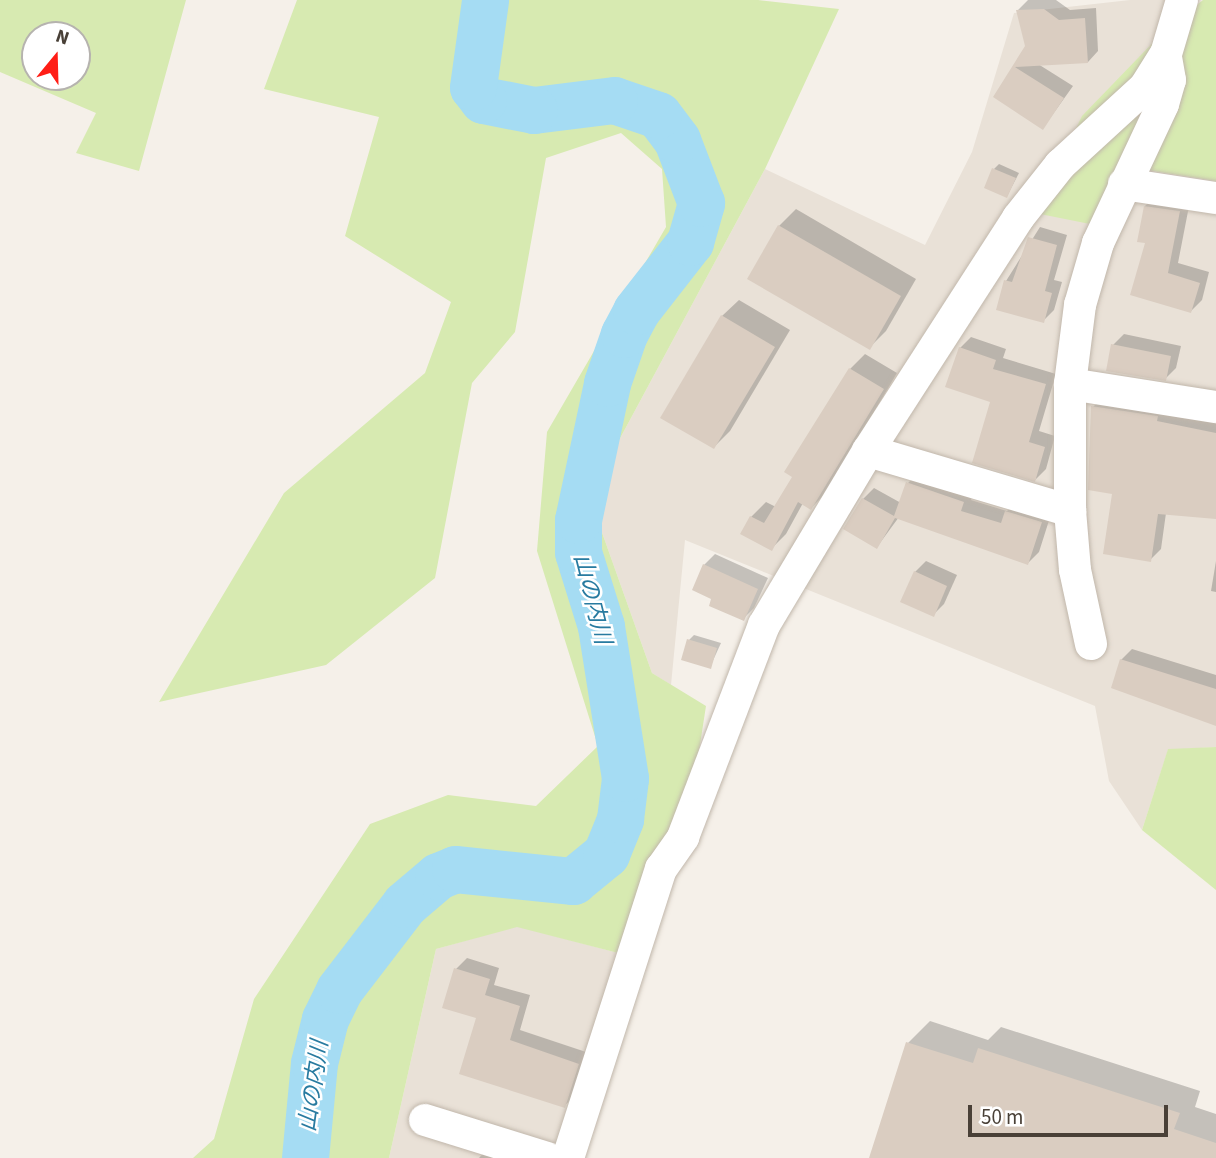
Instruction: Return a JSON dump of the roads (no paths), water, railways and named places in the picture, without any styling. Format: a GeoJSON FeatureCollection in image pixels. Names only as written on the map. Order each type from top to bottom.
{"type":"FeatureCollection","features":[{"type":"Feature","properties":{"kind":"street"},"geometry":{"type":"LineString","coordinates":[[568,1158],[661,869],[683,837],[747,660],[868,451],[1017,218],[1060,165],[1145,87],[1166,54],[1182,0]]}},
{"type":"Feature","properties":{"kind":"street"},"geometry":{"type":"LineString","coordinates":[[1091,643],[1083,624],[1070,511],[1070,384],[1080,305],[1098,243],[1163,104],[1170,80],[1166,54]]}},
{"type":"Feature","properties":{"kind":"street"},"geometry":{"type":"LineString","coordinates":[[1124,184],[1216,198]]}},
{"type":"Feature","properties":{"kind":"street"},"geometry":{"type":"LineString","coordinates":[[1070,384],[1216,407]]}},
{"type":"Feature","properties":{"kind":"street"},"geometry":{"type":"LineString","coordinates":[[868,451],[1070,511]]}},
{"type":"Feature","properties":{"kind":"street"},"geometry":{"type":"LineString","coordinates":[[425,1120],[547,1158]]}},
{"type":"Feature","properties":{"kind":"waterway","name":"山の内川"},"geometry":{"type":"LineString","coordinates":[[305,1158],[314,1063],[325,1019],[339,990],[405,904],[438,876],[455,869],[573,881],[606,854],[620,819],[625,778],[601,626],[578,552],[578,520],[607,383],[624,334],[636,311],[690,242],[701,203],[677,140],[658,115],[614,100],[534,110],[483,100],[473,87],[485,0]]}}]}
